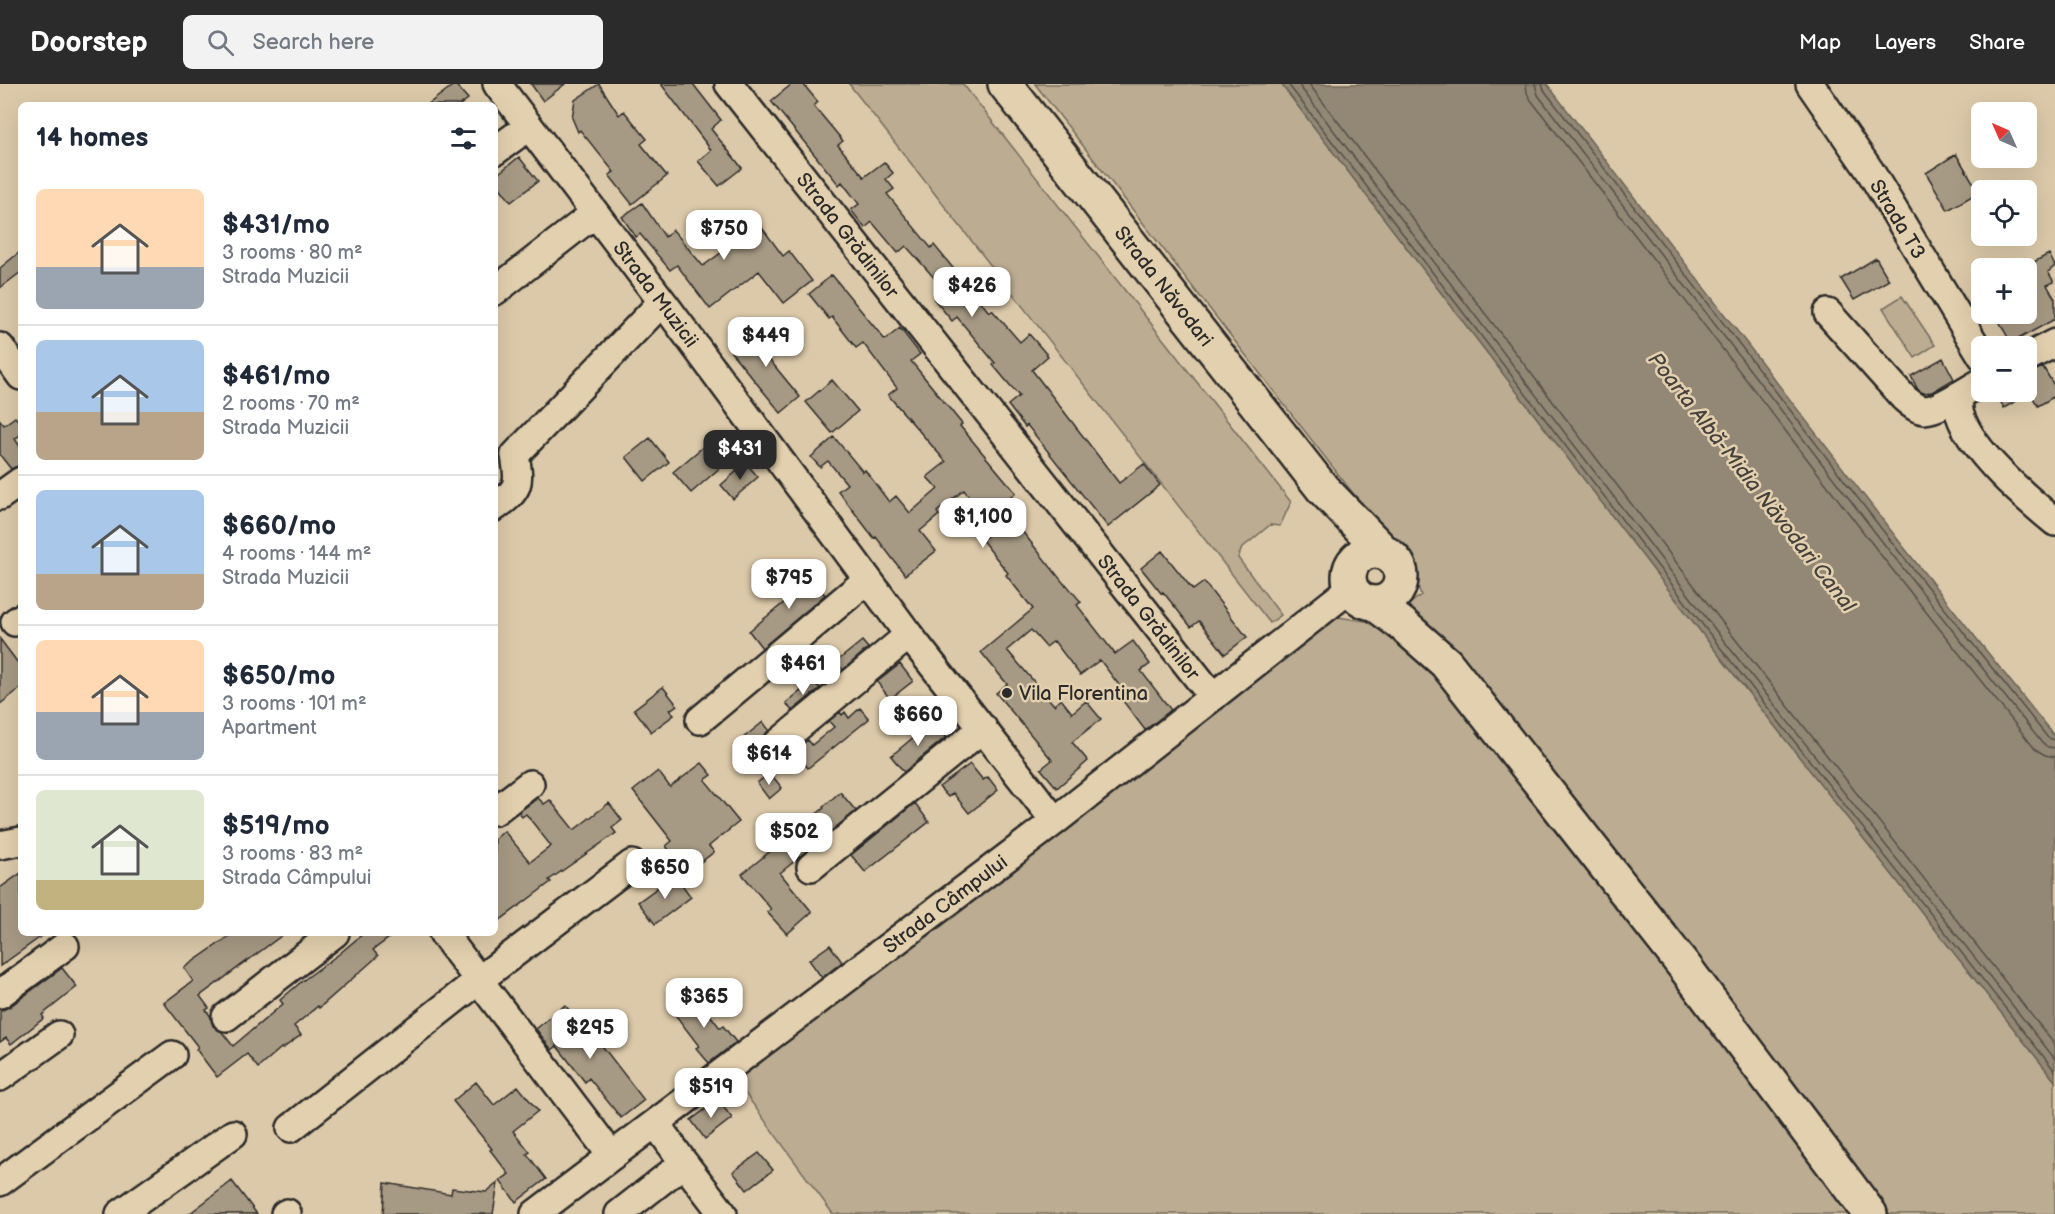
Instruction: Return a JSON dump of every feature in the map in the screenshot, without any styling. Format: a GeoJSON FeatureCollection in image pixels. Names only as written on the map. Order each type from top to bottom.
{"type":"FeatureCollection","features":[{"type":"Feature","properties":{"kind":"main road","name":"Strada Năvodari"},"geometry":{"type":"LineString","coordinates":[[1005,84],[1323,489],[1392,566],[1443,660]]}},
{"type":"Feature","properties":{"kind":"main road","name":"Strada Năvodari"},"geometry":{"type":"LineString","coordinates":[[1323,489],[1358,587]]}},
{"type":"Feature","properties":{"kind":"main road"},"geometry":{"type":"LineString","coordinates":[[1367,552],[1392,566],[1394,595],[1388,600],[1358,587],[1359,556],[1367,552]]}},
{"type":"Feature","properties":{"kind":"main road"},"geometry":{"type":"LineString","coordinates":[[1358,587],[1443,660],[1684,966],[1870,1214]]}},
{"type":"Feature","properties":{"kind":"street","name":"Strada Muzicii"},"geometry":{"type":"LineString","coordinates":[[497,84],[662,302],[867,580],[1055,821]]}},
{"type":"Feature","properties":{"kind":"street","name":"Strada Grădinilor"},"geometry":{"type":"LineString","coordinates":[[729,84],[1213,697]]}},
{"type":"Feature","properties":{"kind":"street","name":"Strada T3"},"geometry":{"type":"LineString","coordinates":[[1810,84],[1870,171],[1971,338]]}},
{"type":"Feature","properties":{"kind":"street"},"geometry":{"type":"LineString","coordinates":[[498,149],[529,126]]}},
{"type":"Feature","properties":{"kind":"street"},"geometry":{"type":"LineString","coordinates":[[498,289],[595,213]]}},
{"type":"Feature","properties":{"kind":"street"},"geometry":{"type":"LineString","coordinates":[[498,505],[509,497],[519,480],[515,455],[662,302]]}},
{"type":"Feature","properties":{"kind":"street"},"geometry":{"type":"LineString","coordinates":[[1828,313],[1904,398],[1916,408],[1927,410],[1971,388]]}},
{"type":"Feature","properties":{"kind":"street"},"geometry":{"type":"LineString","coordinates":[[2037,352],[2055,343]]}},
{"type":"Feature","properties":{"kind":"street"},"geometry":{"type":"LineString","coordinates":[[8,347],[18,369]]}},
{"type":"Feature","properties":{"kind":"street"},"geometry":{"type":"LineString","coordinates":[[1958,396],[1960,414],[1971,438],[2021,494],[2055,522]]}},
{"type":"Feature","properties":{"kind":"street"},"geometry":{"type":"LineString","coordinates":[[0,496],[18,482]]}},
{"type":"Feature","properties":{"kind":"street"},"geometry":{"type":"LineString","coordinates":[[700,720],[867,580]]}},
{"type":"Feature","properties":{"kind":"street","name":"Strada Câmpului"},"geometry":{"type":"LineString","coordinates":[[536,1214],[1055,821],[1358,587]]}},
{"type":"Feature","properties":{"kind":"street"},"geometry":{"type":"LineString","coordinates":[[770,750],[909,635]]}},
{"type":"Feature","properties":{"kind":"street"},"geometry":{"type":"LineString","coordinates":[[811,867],[982,728]]}},
{"type":"Feature","properties":{"kind":"street"},"geometry":{"type":"LineString","coordinates":[[498,809],[531,784]]}},
{"type":"Feature","properties":{"kind":"street"},"geometry":{"type":"LineString","coordinates":[[0,845],[18,842]]}},
{"type":"Feature","properties":{"kind":"street"},"geometry":{"type":"LineString","coordinates":[[291,1128],[479,980],[632,864]]}},
{"type":"Feature","properties":{"kind":"street"},"geometry":{"type":"LineString","coordinates":[[226,1017],[331,936]]}},
{"type":"Feature","properties":{"kind":"street"},"geometry":{"type":"LineString","coordinates":[[445,936],[612,1156]]}},
{"type":"Feature","properties":{"kind":"street"},"geometry":{"type":"LineString","coordinates":[[0,994],[65,946]]}},
{"type":"Feature","properties":{"kind":"street"},"geometry":{"type":"LineString","coordinates":[[0,1077],[60,1035]]}},
{"type":"Feature","properties":{"kind":"street"},"geometry":{"type":"LineString","coordinates":[[0,1182],[172,1055]]}},
{"type":"Feature","properties":{"kind":"street"},"geometry":{"type":"LineString","coordinates":[[656,1124],[723,1214]]}},
{"type":"Feature","properties":{"kind":"street"},"geometry":{"type":"LineString","coordinates":[[120,1214],[233,1134]]}},
{"type":"Feature","properties":{"kind":"street"},"geometry":{"type":"LineString","coordinates":[[619,1214],[684,1163]]}},
{"type":"Feature","properties":{"kind":"shaded area"},"geometry":{"type":"Polygon","coordinates":[[[849,84],[963,84],[1291,502],[1280,526],[1270,525],[1242,548],[1238,558],[1281,615],[1270,623],[849,84]]]}},
{"type":"Feature","properties":{"kind":"shaded area"},"geometry":{"type":"Polygon","coordinates":[[[1035,84],[1281,84],[1714,649],[2055,1081],[2055,1214],[833,1214],[731,1074],[1338,617],[1385,624],[1421,595],[1409,559],[1380,528],[1035,84]]]}},
{"type":"Feature","properties":{"kind":"shaded area"},"geometry":{"type":"Polygon","coordinates":[[[1902,296],[1935,345],[1915,358],[1883,308],[1902,296]]]}},
{"type":"Feature","properties":{"kind":"water","name":"Poarta Albă-Midia Năvodari Canal"},"geometry":{"type":"Polygon","coordinates":[[[1281,84],[1547,84],[1902,545],[2055,737],[2055,1081],[1714,649],[1281,84]]]}},
{"type":"Feature","properties":{"kind":"building"},"geometry":{"type":"Polygon","coordinates":[[[455,84],[468,99],[464,102],[431,102],[455,84]]]}},
{"type":"Feature","properties":{"kind":"building"},"geometry":{"type":"Polygon","coordinates":[[[531,84],[565,84],[543,101],[531,84]]]}},
{"type":"Feature","properties":{"kind":"building"},"geometry":{"type":"Polygon","coordinates":[[[599,84],[619,115],[624,111],[647,139],[641,144],[667,176],[632,204],[609,175],[614,172],[580,130],[578,132],[572,118],[575,100],[599,84]]]}},
{"type":"Feature","properties":{"kind":"building"},"geometry":{"type":"Polygon","coordinates":[[[661,84],[693,84],[721,120],[711,129],[742,168],[719,186],[698,161],[711,150],[661,84]]]}},
{"type":"Feature","properties":{"kind":"building"},"geometry":{"type":"Polygon","coordinates":[[[792,84],[803,84],[818,102],[814,106],[843,141],[838,145],[864,177],[884,162],[893,173],[886,179],[894,189],[887,194],[931,248],[934,245],[989,312],[992,310],[1020,342],[1029,334],[1048,356],[1032,370],[1119,483],[1144,464],[1160,485],[1108,527],[1027,425],[1025,427],[1008,405],[1019,396],[993,365],[995,363],[957,317],[952,321],[934,299],[945,290],[906,246],[898,253],[872,222],[865,228],[851,210],[859,204],[842,182],[839,185],[771,101],[792,84]]]}},
{"type":"Feature","properties":{"kind":"building"},"geometry":{"type":"Polygon","coordinates":[[[1956,154],[1972,180],[1971,197],[1948,210],[1926,173],[1956,154]]]}},
{"type":"Feature","properties":{"kind":"building"},"geometry":{"type":"Polygon","coordinates":[[[519,157],[538,181],[511,202],[498,185],[498,174],[519,157]]]}},
{"type":"Feature","properties":{"kind":"building"},"geometry":{"type":"Polygon","coordinates":[[[642,203],[665,237],[673,230],[703,266],[733,244],[731,241],[757,221],[783,256],[789,251],[812,281],[784,303],[759,271],[710,309],[677,265],[670,270],[640,234],[636,237],[622,217],[642,203]]]}},
{"type":"Feature","properties":{"kind":"building"},"geometry":{"type":"Polygon","coordinates":[[[18,253],[18,274],[0,288],[0,268],[18,253]]]}},
{"type":"Feature","properties":{"kind":"building"},"geometry":{"type":"Polygon","coordinates":[[[2049,254],[2055,266],[2048,272],[2054,282],[2047,285],[2055,299],[2055,319],[2024,336],[2007,336],[2001,324],[2037,324],[2037,260],[2049,254]]]}},
{"type":"Feature","properties":{"kind":"building"},"geometry":{"type":"Polygon","coordinates":[[[1876,258],[1889,280],[1854,300],[1841,279],[1876,258]]]}},
{"type":"Feature","properties":{"kind":"building"},"geometry":{"type":"Polygon","coordinates":[[[832,275],[885,340],[900,328],[920,354],[911,361],[962,424],[960,426],[1016,493],[1001,505],[1081,602],[1077,605],[1115,654],[1133,641],[1150,664],[1141,671],[1171,710],[1145,730],[1123,701],[1128,697],[1100,660],[1080,675],[1054,641],[1046,647],[1031,630],[1007,650],[1054,705],[1061,699],[1072,713],[1086,701],[1101,719],[1072,742],[1088,761],[1057,788],[1041,769],[1052,760],[996,693],[1007,684],[981,652],[1033,609],[982,540],[995,529],[964,490],[937,512],[939,515],[920,531],[936,551],[905,575],[838,491],[847,484],[828,461],[820,467],[811,457],[834,437],[863,472],[865,470],[889,502],[896,496],[910,513],[938,489],[927,477],[946,462],[888,395],[897,388],[863,343],[856,348],[832,317],[829,319],[809,294],[832,275]]]}},
{"type":"Feature","properties":{"kind":"building"},"geometry":{"type":"Polygon","coordinates":[[[764,326],[781,348],[768,358],[800,397],[781,413],[731,352],[764,326]]]}},
{"type":"Feature","properties":{"kind":"building"},"geometry":{"type":"Polygon","coordinates":[[[1943,358],[1954,379],[1932,392],[1923,393],[1918,390],[1911,376],[1943,358]]]}},
{"type":"Feature","properties":{"kind":"building"},"geometry":{"type":"Polygon","coordinates":[[[2043,367],[2055,387],[2055,396],[2038,406],[2036,402],[2037,369],[2043,367]]]}},
{"type":"Feature","properties":{"kind":"building"},"geometry":{"type":"Polygon","coordinates":[[[832,380],[858,411],[832,433],[806,402],[832,380]]]}},
{"type":"Feature","properties":{"kind":"building"},"geometry":{"type":"Polygon","coordinates":[[[2001,402],[2014,402],[2004,408],[2001,402]]]}},
{"type":"Feature","properties":{"kind":"building"},"geometry":{"type":"Polygon","coordinates":[[[15,417],[18,420],[18,436],[15,439],[18,444],[18,466],[11,469],[0,455],[0,420],[4,425],[15,417]]]}},
{"type":"Feature","properties":{"kind":"building"},"geometry":{"type":"Polygon","coordinates":[[[650,438],[669,462],[645,481],[626,457],[650,438]]]}},
{"type":"Feature","properties":{"kind":"building"},"geometry":{"type":"Polygon","coordinates":[[[704,446],[722,466],[691,493],[673,472],[704,446]]]}},
{"type":"Feature","properties":{"kind":"building"},"geometry":{"type":"Polygon","coordinates":[[[746,463],[758,477],[733,499],[721,485],[746,463]]]}},
{"type":"Feature","properties":{"kind":"building"},"geometry":{"type":"Polygon","coordinates":[[[1162,551],[1193,590],[1204,582],[1247,637],[1225,654],[1199,621],[1191,627],[1141,568],[1162,551]]]}},
{"type":"Feature","properties":{"kind":"building"},"geometry":{"type":"Polygon","coordinates":[[[808,572],[825,595],[762,648],[749,631],[791,597],[785,589],[808,572]]]}},
{"type":"Feature","properties":{"kind":"building"},"geometry":{"type":"Polygon","coordinates":[[[0,639],[18,663],[18,690],[0,704],[0,639]]]}},
{"type":"Feature","properties":{"kind":"building"},"geometry":{"type":"Polygon","coordinates":[[[862,641],[868,648],[843,670],[836,662],[862,641]]]}},
{"type":"Feature","properties":{"kind":"building"},"geometry":{"type":"Polygon","coordinates":[[[900,664],[913,681],[890,699],[877,682],[900,664]]]}},
{"type":"Feature","properties":{"kind":"building"},"geometry":{"type":"Polygon","coordinates":[[[813,681],[820,688],[792,711],[786,703],[813,681]]]}},
{"type":"Feature","properties":{"kind":"building"},"geometry":{"type":"Polygon","coordinates":[[[663,687],[677,705],[670,710],[674,715],[651,732],[634,709],[663,687]]]}},
{"type":"Feature","properties":{"kind":"building"},"geometry":{"type":"Polygon","coordinates":[[[860,708],[869,719],[808,768],[794,751],[808,740],[812,745],[834,727],[829,721],[840,712],[842,715],[845,712],[849,718],[860,708]]]}},
{"type":"Feature","properties":{"kind":"building"},"geometry":{"type":"Polygon","coordinates":[[[933,721],[946,737],[904,772],[891,756],[933,721]]]}},
{"type":"Feature","properties":{"kind":"building"},"geometry":{"type":"Polygon","coordinates":[[[763,722],[769,730],[756,744],[755,754],[751,758],[738,742],[763,722]]]}},
{"type":"Feature","properties":{"kind":"building"},"geometry":{"type":"Polygon","coordinates":[[[702,763],[712,775],[705,780],[739,822],[709,846],[714,852],[686,873],[666,846],[672,841],[633,791],[658,771],[670,787],[702,763]]]}},
{"type":"Feature","properties":{"kind":"building"},"geometry":{"type":"Polygon","coordinates":[[[970,764],[983,780],[988,777],[998,790],[969,813],[953,793],[948,797],[939,787],[970,764]]]}},
{"type":"Feature","properties":{"kind":"building"},"geometry":{"type":"Polygon","coordinates":[[[770,773],[782,788],[769,799],[757,783],[770,773]]]}},
{"type":"Feature","properties":{"kind":"building"},"geometry":{"type":"Polygon","coordinates":[[[840,792],[856,811],[780,873],[812,912],[787,934],[767,912],[771,909],[742,874],[824,808],[840,792]]]}},
{"type":"Feature","properties":{"kind":"building"},"geometry":{"type":"Polygon","coordinates":[[[538,798],[544,804],[550,800],[574,830],[609,803],[622,820],[612,828],[616,833],[549,880],[551,882],[498,922],[498,836],[504,831],[530,862],[551,846],[526,814],[522,817],[519,812],[538,798]]]}},
{"type":"Feature","properties":{"kind":"building"},"geometry":{"type":"Polygon","coordinates":[[[915,803],[929,822],[865,872],[851,855],[915,803]]]}},
{"type":"Feature","properties":{"kind":"building"},"geometry":{"type":"Polygon","coordinates":[[[18,875],[18,936],[42,936],[0,966],[0,888],[18,875]]]}},
{"type":"Feature","properties":{"kind":"building"},"geometry":{"type":"Polygon","coordinates":[[[675,875],[691,897],[655,924],[638,902],[675,875]]]}},
{"type":"Feature","properties":{"kind":"building"},"geometry":{"type":"Polygon","coordinates":[[[230,936],[281,936],[200,996],[209,1008],[206,1010],[213,1026],[222,1032],[233,1046],[283,1004],[280,1000],[360,936],[392,936],[373,950],[378,956],[319,1008],[318,1006],[294,1026],[301,1035],[281,1048],[258,1068],[247,1054],[217,1077],[196,1049],[198,1047],[164,1003],[193,981],[184,968],[230,936]]]}},
{"type":"Feature","properties":{"kind":"building"},"geometry":{"type":"Polygon","coordinates":[[[830,945],[842,962],[822,978],[809,960],[830,945]]]}},
{"type":"Feature","properties":{"kind":"building"},"geometry":{"type":"Polygon","coordinates":[[[62,968],[77,987],[42,1015],[44,1018],[11,1044],[6,1038],[0,1042],[0,1011],[9,1007],[62,968]]]}},
{"type":"Feature","properties":{"kind":"building"},"geometry":{"type":"Polygon","coordinates":[[[695,995],[720,1028],[723,1026],[736,1042],[709,1063],[696,1048],[699,1046],[673,1012],[695,995]]]}},
{"type":"Feature","properties":{"kind":"building"},"geometry":{"type":"Polygon","coordinates":[[[565,1005],[597,1045],[600,1043],[644,1100],[621,1118],[589,1078],[585,1082],[557,1046],[552,1050],[536,1029],[565,1005]]]}},
{"type":"Feature","properties":{"kind":"building"},"geometry":{"type":"Polygon","coordinates":[[[476,1082],[494,1105],[518,1086],[538,1111],[513,1131],[530,1152],[527,1154],[546,1179],[516,1202],[500,1181],[509,1174],[453,1101],[476,1082]]]}},
{"type":"Feature","properties":{"kind":"building"},"geometry":{"type":"Polygon","coordinates":[[[718,1100],[732,1118],[705,1139],[691,1120],[718,1100]]]}},
{"type":"Feature","properties":{"kind":"building"},"geometry":{"type":"Polygon","coordinates":[[[759,1153],[773,1170],[747,1190],[733,1172],[759,1153]]]}},
{"type":"Feature","properties":{"kind":"building"},"geometry":{"type":"Polygon","coordinates":[[[232,1181],[257,1214],[189,1214],[232,1181]]]}},
{"type":"Feature","properties":{"kind":"building"},"geometry":{"type":"Polygon","coordinates":[[[385,1183],[451,1194],[452,1188],[486,1192],[498,1183],[493,1214],[383,1214],[385,1183]]]}},
{"type":"Feature","properties":{"kind":"place","name":"Vila Florentina"},"geometry":{"type":"Point","coordinates":[1007,693]}}]}
